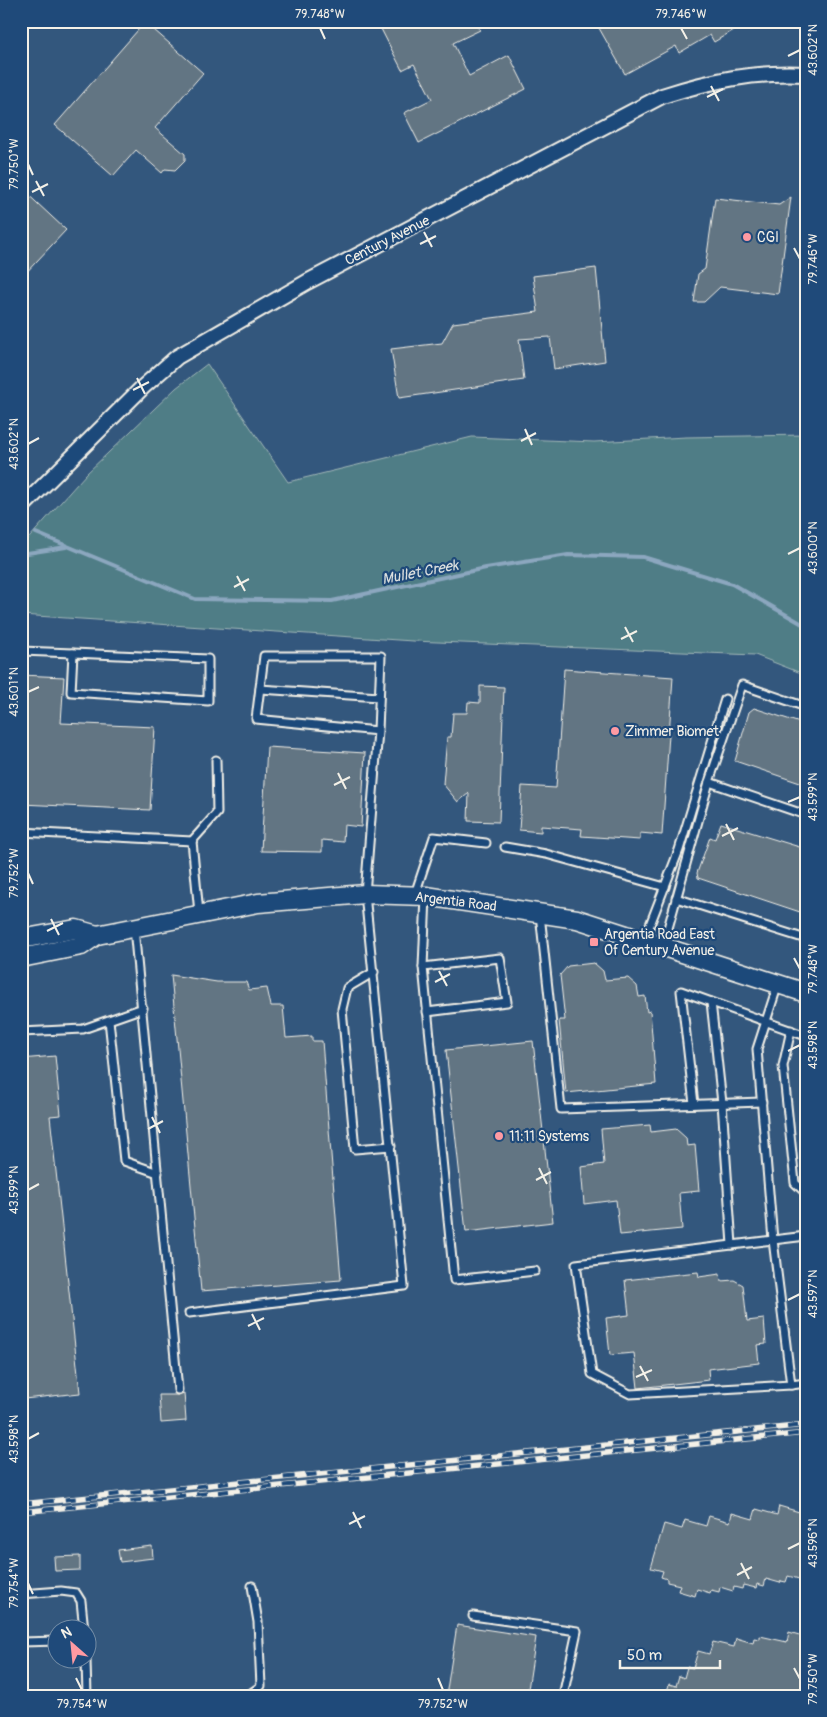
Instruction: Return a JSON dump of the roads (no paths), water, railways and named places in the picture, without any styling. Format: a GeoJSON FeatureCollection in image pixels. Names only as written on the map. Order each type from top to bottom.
{"type":"FeatureCollection","features":[{"type":"Feature","properties":{"kind":"street","name":"Century Avenue"},"geometry":{"type":"LineString","coordinates":[[21,508],[143,387],[177,357],[298,286],[662,96],[695,86],[757,74],[806,74]]}},
{"type":"Feature","properties":{"kind":"street","name":"Argentia Road"},"geometry":{"type":"LineString","coordinates":[[21,958],[81,946],[97,935],[258,903],[365,894],[420,895],[577,919],[806,993]]}},
{"type":"Feature","properties":{"kind":"street","name":"Argentia Road"},"geometry":{"type":"LineString","coordinates":[[21,939],[76,929],[97,935]]}},
{"type":"Feature","properties":{"kind":"lane"},"geometry":{"type":"LineString","coordinates":[[21,651],[73,653],[208,660],[208,701],[71,692],[73,653]]}},
{"type":"Feature","properties":{"kind":"lane"},"geometry":{"type":"LineString","coordinates":[[189,1313],[404,1286],[365,894],[378,731],[381,656],[264,656],[256,719],[378,731]]}},
{"type":"Feature","properties":{"kind":"lane"},"geometry":{"type":"LineString","coordinates":[[663,946],[709,782],[742,685],[806,708]]}},
{"type":"Feature","properties":{"kind":"lane"},"geometry":{"type":"LineString","coordinates":[[260,689],[379,697]]}},
{"type":"Feature","properties":{"kind":"lane"},"geometry":{"type":"LineString","coordinates":[[644,941],[680,850],[725,698]]}},
{"type":"Feature","properties":{"kind":"lane"},"geometry":{"type":"LineString","coordinates":[[199,914],[192,842],[217,813],[216,760]]}},
{"type":"Feature","properties":{"kind":"lane"},"geometry":{"type":"LineString","coordinates":[[709,782],[806,815]]}},
{"type":"Feature","properties":{"kind":"lane"},"geometry":{"type":"LineString","coordinates":[[21,832],[192,842]]}},
{"type":"Feature","properties":{"kind":"lane"},"geometry":{"type":"LineString","coordinates":[[486,843],[434,837],[420,895],[423,967],[454,1280],[535,1271]]}},
{"type":"Feature","properties":{"kind":"lane"},"geometry":{"type":"LineString","coordinates":[[505,847],[546,854],[665,886]]}},
{"type":"Feature","properties":{"kind":"lane"},"geometry":{"type":"LineString","coordinates":[[676,898],[806,939]]}},
{"type":"Feature","properties":{"kind":"lane"},"geometry":{"type":"LineString","coordinates":[[540,914],[560,1109],[762,1102]]}},
{"type":"Feature","properties":{"kind":"lane"},"geometry":{"type":"LineString","coordinates":[[134,927],[178,1390]]}},
{"type":"Feature","properties":{"kind":"lane"},"geometry":{"type":"LineString","coordinates":[[423,967],[500,958],[507,1002],[427,1012]]}},
{"type":"Feature","properties":{"kind":"lane"},"geometry":{"type":"LineString","coordinates":[[374,972],[348,988],[342,1009],[355,1149],[391,1146]]}},
{"type":"Feature","properties":{"kind":"lane"},"geometry":{"type":"LineString","coordinates":[[778,984],[757,1048],[773,1240],[791,1386]]}},
{"type":"Feature","properties":{"kind":"lane"},"geometry":{"type":"LineString","coordinates":[[694,1104],[682,991],[806,1036]]}},
{"type":"Feature","properties":{"kind":"lane"},"geometry":{"type":"LineString","coordinates":[[711,1002],[722,1103],[732,1245]]}},
{"type":"Feature","properties":{"kind":"lane"},"geometry":{"type":"LineString","coordinates":[[21,1032],[83,1029],[143,1008]]}},
{"type":"Feature","properties":{"kind":"lane"},"geometry":{"type":"LineString","coordinates":[[110,1020],[124,1161],[158,1173]]}},
{"type":"Feature","properties":{"kind":"lane"},"geometry":{"type":"LineString","coordinates":[[791,1030],[783,1066],[795,1182],[806,1193]]}},
{"type":"Feature","properties":{"kind":"lane"},"geometry":{"type":"LineString","coordinates":[[806,1236],[576,1264],[592,1374],[630,1394],[791,1386],[806,1383]]}},
{"type":"Feature","properties":{"kind":"lane"},"geometry":{"type":"LineString","coordinates":[[247,1696],[260,1686],[258,1622],[252,1586]]}},
{"type":"Feature","properties":{"kind":"lane"},"geometry":{"type":"LineString","coordinates":[[21,1594],[61,1591],[76,1593],[81,1601],[83,1620]]}},
{"type":"Feature","properties":{"kind":"lane"},"geometry":{"type":"LineString","coordinates":[[473,1616],[577,1631],[563,1696]]}},
{"type":"Feature","properties":{"kind":"lane"},"geometry":{"type":"LineString","coordinates":[[21,1642],[48,1641]]}},
{"type":"Feature","properties":{"kind":"lane"},"geometry":{"type":"LineString","coordinates":[[86,1670],[87,1696]]}},
{"type":"Feature","properties":{"kind":"waterway","name":"Mullet Creek"},"geometry":{"type":"LineString","coordinates":[[36,533],[195,599],[332,601],[486,568],[568,555],[643,557],[732,584],[806,626]]}},
{"type":"Feature","properties":{"kind":"waterway"},"geometry":{"type":"LineString","coordinates":[[21,554],[66,547]]}},
{"type":"Feature","properties":{"kind":"railway"},"geometry":{"type":"LineString","coordinates":[[21,1504],[806,1425]]}},
{"type":"Feature","properties":{"kind":"railway"},"geometry":{"type":"LineString","coordinates":[[21,1512],[806,1433]]}},
{"type":"Feature","properties":{"kind":"place","name":"CGI"},"geometry":{"type":"Point","coordinates":[747,237]}},
{"type":"Feature","properties":{"kind":"place","name":"Zimmer Biomet"},"geometry":{"type":"Point","coordinates":[615,731]}},
{"type":"Feature","properties":{"kind":"place","name":"Argentia Road East Of Century Avenue"},"geometry":{"type":"Point","coordinates":[594,942]}},
{"type":"Feature","properties":{"kind":"place","name":"11:11 Systems"},"geometry":{"type":"Point","coordinates":[499,1136]}}]}
